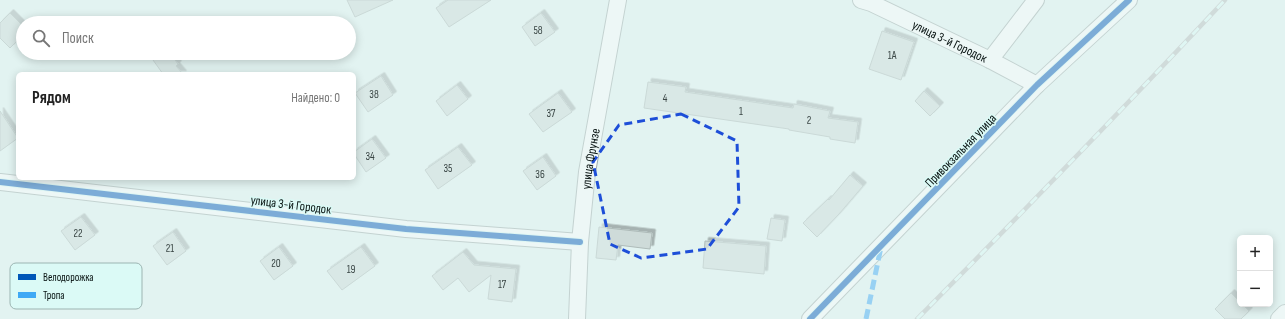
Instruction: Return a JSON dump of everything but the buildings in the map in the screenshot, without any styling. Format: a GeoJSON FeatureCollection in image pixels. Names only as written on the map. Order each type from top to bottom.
{"type":"FeatureCollection","features":[{"type":"Feature","properties":{"kind":"street","name":"улица Фрунзе"},"geometry":{"type":"LineString","coordinates":[[577,319],[580,242],[587,172],[618,0]]}},
{"type":"Feature","properties":{"kind":"street","name":"улица 3-й Городок"},"geometry":{"type":"LineString","coordinates":[[861,0],[871,3],[990,60],[1037,85]]}},
{"type":"Feature","properties":{"kind":"street"},"geometry":{"type":"LineString","coordinates":[[990,60],[1036,0]]}},
{"type":"Feature","properties":{"kind":"street","name":"Привокзальная улица"},"geometry":{"type":"LineString","coordinates":[[810,319],[1037,85],[1129,0]]}},
{"type":"Feature","properties":{"kind":"street","name":"улица 3-й Городок"},"geometry":{"type":"LineString","coordinates":[[0,182],[406,229],[580,242]]}},
{"type":"Feature","properties":{"kind":"street"},"geometry":{"type":"LineString","coordinates":[[1279,319],[1285,314]]}},
{"type":"Feature","properties":{"kind":"highlighted area"},"geometry":{"type":"Polygon","coordinates":[[[681,114],[737,141],[739,207],[707,249],[641,258],[610,244],[593,162],[619,125],[681,114]]]}},
{"type":"Feature","properties":{"kind":"railway"},"geometry":{"type":"LineString","coordinates":[[917,319],[1072,161],[1225,0]]}},
{"type":"Feature","properties":{"kind":"marked path"},"geometry":{"type":"LineString","coordinates":[[866,319],[881,247]]}},
{"type":"Feature","properties":{"kind":"cycle path"},"geometry":{"type":"LineString","coordinates":[[810,319],[1037,85],[1129,0]]}},
{"type":"Feature","properties":{"kind":"cycle path"},"geometry":{"type":"LineString","coordinates":[[0,182],[406,229],[580,242]]}}]}
